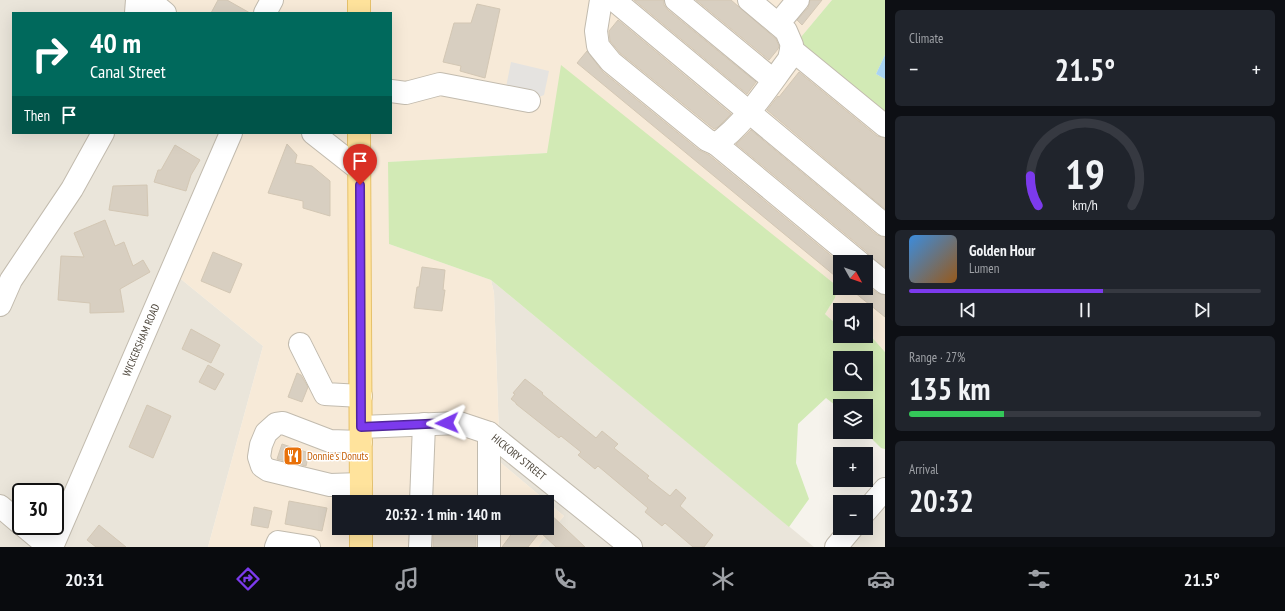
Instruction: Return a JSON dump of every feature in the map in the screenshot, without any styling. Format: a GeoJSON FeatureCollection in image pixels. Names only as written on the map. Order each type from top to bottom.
{"type":"FeatureCollection","features":[{"type":"Feature","properties":{"kind":"main road"},"geometry":{"type":"LineString","coordinates":[[359,0],[359,12]]}},
{"type":"Feature","properties":{"kind":"main road"},"geometry":{"type":"LineString","coordinates":[[359,134],[361,493]]}},
{"type":"Feature","properties":{"kind":"main road"},"geometry":{"type":"LineString","coordinates":[[361,535],[361,547]]}},
{"type":"Feature","properties":{"kind":"street"},"geometry":{"type":"LineString","coordinates":[[136,12],[137,0]]}},
{"type":"Feature","properties":{"kind":"street"},"geometry":{"type":"LineString","coordinates":[[149,0],[163,12]]}},
{"type":"Feature","properties":{"kind":"street"},"geometry":{"type":"LineString","coordinates":[[266,12],[272,0]]}},
{"type":"Feature","properties":{"kind":"street"},"geometry":{"type":"LineString","coordinates":[[601,0],[596,31],[598,46],[611,62],[707,140],[716,144],[851,255]]}},
{"type":"Feature","properties":{"kind":"street"},"geometry":{"type":"LineString","coordinates":[[614,0],[885,225]]}},
{"type":"Feature","properties":{"kind":"street"},"geometry":{"type":"LineString","coordinates":[[676,0],[773,80]]}},
{"type":"Feature","properties":{"kind":"street"},"geometry":{"type":"LineString","coordinates":[[716,144],[723,140],[748,112],[789,59],[792,45],[786,30],[749,0]]}},
{"type":"Feature","properties":{"kind":"street"},"geometry":{"type":"LineString","coordinates":[[778,24],[798,0]]}},
{"type":"Feature","properties":{"kind":"street"},"geometry":{"type":"LineString","coordinates":[[791,49],[885,126]]}},
{"type":"Feature","properties":{"kind":"street"},"geometry":{"type":"LineString","coordinates":[[392,91],[406,93],[440,84],[529,102]]}},
{"type":"Feature","properties":{"kind":"street"},"geometry":{"type":"LineString","coordinates":[[0,305],[10,280],[72,189],[102,134]]}},
{"type":"Feature","properties":{"kind":"street","name":"WICKERSHAM ROAD"},"geometry":{"type":"LineString","coordinates":[[52,547],[231,134]]}},
{"type":"Feature","properties":{"kind":"street"},"geometry":{"type":"LineString","coordinates":[[314,134],[360,170]]}},
{"type":"Feature","properties":{"kind":"street"},"geometry":{"type":"LineString","coordinates":[[873,274],[885,283]]}},
{"type":"Feature","properties":{"kind":"street"},"geometry":{"type":"LineString","coordinates":[[300,344],[326,394],[361,396]]}},
{"type":"Feature","properties":{"kind":"street","name":"HICKORY STREET"},"geometry":{"type":"LineString","coordinates":[[361,493],[268,470],[262,466],[259,457],[261,445],[266,433],[276,424],[284,423],[330,441],[361,434],[424,424],[459,423],[489,433],[631,547]]}},
{"type":"Feature","properties":{"kind":"street"},"geometry":{"type":"LineString","coordinates":[[421,495],[424,424]]}},
{"type":"Feature","properties":{"kind":"street"},"geometry":{"type":"LineString","coordinates":[[489,433],[489,495]]}},
{"type":"Feature","properties":{"kind":"street"},"geometry":{"type":"LineString","coordinates":[[873,503],[885,489]]}},
{"type":"Feature","properties":{"kind":"street"},"geometry":{"type":"LineString","coordinates":[[0,506],[12,516]]}},
{"type":"Feature","properties":{"kind":"street"},"geometry":{"type":"LineString","coordinates":[[35,535],[49,547]]}},
{"type":"Feature","properties":{"kind":"street"},"geometry":{"type":"LineString","coordinates":[[420,547],[421,535]]}},
{"type":"Feature","properties":{"kind":"street"},"geometry":{"type":"LineString","coordinates":[[489,535],[489,547]]}},
{"type":"Feature","properties":{"kind":"street"},"geometry":{"type":"LineString","coordinates":[[276,547],[278,542],[309,547]]}},
{"type":"Feature","properties":{"kind":"shaded area"},"geometry":{"type":"Polygon","coordinates":[[[0,0],[149,0],[164,12],[12,12],[12,134],[231,134],[171,271],[263,346],[208,547],[0,547],[0,0]]]}},
{"type":"Feature","properties":{"kind":"shaded area"},"geometry":{"type":"Polygon","coordinates":[[[157,0],[832,0],[791,49],[885,126],[885,352],[873,338],[873,303],[833,303],[833,321],[825,314],[835,298],[547,153],[389,162],[389,244],[491,280],[494,293],[500,462],[539,495],[332,495],[332,535],[548,535],[538,547],[208,547],[263,346],[171,271],[231,134],[392,134],[392,12],[163,12],[157,0]]]}},
{"type":"Feature","properties":{"kind":"shaded area"},"geometry":{"type":"Polygon","coordinates":[[[511,62],[549,71],[544,95],[529,101],[504,97],[511,62]]]}},
{"type":"Feature","properties":{"kind":"shaded area"},"geometry":{"type":"Polygon","coordinates":[[[491,280],[814,547],[538,547],[548,535],[554,535],[554,528],[564,516],[554,508],[554,495],[539,495],[500,462],[494,293],[491,280]]]}},
{"type":"Feature","properties":{"kind":"shaded area"},"geometry":{"type":"Polygon","coordinates":[[[885,488],[885,547],[836,547],[846,535],[873,535],[873,503],[885,488]]]}},
{"type":"Feature","properties":{"kind":"shaded area"},"geometry":{"type":"Polygon","coordinates":[[[554,508],[564,516],[554,528],[554,508]]]}},
{"type":"Feature","properties":{"kind":"green space"},"geometry":{"type":"Polygon","coordinates":[[[832,0],[885,0],[885,55],[876,74],[885,79],[885,126],[791,49],[832,0]]]}},
{"type":"Feature","properties":{"kind":"green space"},"geometry":{"type":"Polygon","coordinates":[[[561,65],[833,283],[833,295],[836,295],[835,298],[825,314],[833,321],[833,343],[873,343],[873,338],[885,352],[885,449],[881,448],[872,439],[873,399],[833,399],[833,404],[826,398],[798,424],[796,463],[809,499],[789,527],[491,280],[389,244],[388,162],[547,153],[561,65]]]}},
{"type":"Feature","properties":{"kind":"water"},"geometry":{"type":"Polygon","coordinates":[[[885,55],[885,79],[876,74],[885,55]]]}},
{"type":"Feature","properties":{"kind":"building"},"geometry":{"type":"Polygon","coordinates":[[[218,0],[227,0],[248,12],[212,12],[218,0]]]}},
{"type":"Feature","properties":{"kind":"building"},"geometry":{"type":"Polygon","coordinates":[[[634,0],[664,0],[664,5],[668,10],[756,82],[747,94],[634,0]]]}},
{"type":"Feature","properties":{"kind":"building"},"geometry":{"type":"Polygon","coordinates":[[[696,0],[731,0],[776,39],[779,46],[778,49],[769,60],[696,0]]]}},
{"type":"Feature","properties":{"kind":"building"},"geometry":{"type":"Polygon","coordinates":[[[810,0],[822,0],[802,25],[797,20],[808,8],[810,0]]]}},
{"type":"Feature","properties":{"kind":"building"},"geometry":{"type":"Polygon","coordinates":[[[477,4],[500,9],[485,78],[460,71],[461,66],[443,62],[454,23],[471,23],[477,4]]]}},
{"type":"Feature","properties":{"kind":"building"},"geometry":{"type":"Polygon","coordinates":[[[618,20],[731,114],[714,129],[620,53],[610,41],[609,31],[618,20]]]}},
{"type":"Feature","properties":{"kind":"building"},"geometry":{"type":"Polygon","coordinates":[[[587,51],[603,72],[699,150],[709,155],[833,257],[833,274],[577,63],[587,51]]]}},
{"type":"Feature","properties":{"kind":"building"},"geometry":{"type":"Polygon","coordinates":[[[799,72],[877,136],[885,138],[885,209],[767,110],[799,72]]]}},
{"type":"Feature","properties":{"kind":"building"},"geometry":{"type":"Polygon","coordinates":[[[751,130],[877,235],[885,237],[885,267],[873,259],[873,255],[869,255],[736,144],[751,130]]]}},
{"type":"Feature","properties":{"kind":"building"},"geometry":{"type":"Polygon","coordinates":[[[287,144],[297,155],[295,163],[312,166],[330,181],[330,216],[303,208],[303,201],[268,193],[287,144]]]}},
{"type":"Feature","properties":{"kind":"building"},"geometry":{"type":"Polygon","coordinates":[[[175,145],[200,160],[191,175],[186,191],[154,182],[158,170],[161,170],[175,145]]]}},
{"type":"Feature","properties":{"kind":"building"},"geometry":{"type":"Polygon","coordinates":[[[147,185],[148,216],[109,210],[113,186],[147,185]]]}},
{"type":"Feature","properties":{"kind":"building"},"geometry":{"type":"Polygon","coordinates":[[[105,220],[115,246],[124,242],[133,266],[143,260],[150,272],[120,289],[124,312],[90,313],[90,303],[58,300],[61,256],[84,257],[74,233],[105,220]]]}},
{"type":"Feature","properties":{"kind":"building"},"geometry":{"type":"Polygon","coordinates":[[[213,252],[242,264],[230,293],[201,281],[213,252]]]}},
{"type":"Feature","properties":{"kind":"building"},"geometry":{"type":"Polygon","coordinates":[[[422,267],[445,270],[443,290],[445,290],[442,311],[414,308],[422,267]]]}},
{"type":"Feature","properties":{"kind":"building"},"geometry":{"type":"Polygon","coordinates":[[[873,290],[877,293],[885,295],[885,317],[873,307],[873,303],[868,303],[858,295],[873,295],[873,290]]]}},
{"type":"Feature","properties":{"kind":"building"},"geometry":{"type":"Polygon","coordinates":[[[191,329],[220,345],[211,363],[182,349],[191,329]]]}},
{"type":"Feature","properties":{"kind":"building"},"geometry":{"type":"Polygon","coordinates":[[[208,365],[224,374],[215,390],[199,382],[208,365]]]}},
{"type":"Feature","properties":{"kind":"building"},"geometry":{"type":"Polygon","coordinates":[[[297,373],[301,375],[308,387],[302,402],[288,397],[297,373]]]}},
{"type":"Feature","properties":{"kind":"building"},"geometry":{"type":"Polygon","coordinates":[[[525,379],[596,438],[602,431],[618,444],[614,448],[649,476],[647,478],[670,496],[676,489],[686,498],[680,506],[713,535],[704,547],[693,547],[665,523],[662,526],[645,512],[648,508],[598,466],[595,469],[578,455],[581,452],[561,436],[559,438],[516,404],[511,399],[515,394],[513,393],[525,379]]]}},
{"type":"Feature","properties":{"kind":"building"},"geometry":{"type":"Polygon","coordinates":[[[147,405],[171,416],[153,458],[129,447],[147,405]]]}},
{"type":"Feature","properties":{"kind":"building","name":"Donnie's Donuts"},"geometry":{"type":"Polygon","coordinates":[[[282,444],[309,453],[306,466],[277,459],[282,444]]]}},
{"type":"Feature","properties":{"kind":"building"},"geometry":{"type":"Polygon","coordinates":[[[289,501],[327,508],[322,531],[285,524],[289,501]]]}},
{"type":"Feature","properties":{"kind":"building"},"geometry":{"type":"Polygon","coordinates":[[[254,507],[272,511],[268,528],[251,525],[254,507]]]}},
{"type":"Feature","properties":{"kind":"building"},"geometry":{"type":"Polygon","coordinates":[[[554,518],[585,547],[556,547],[543,535],[554,535],[554,518]]]}},
{"type":"Feature","properties":{"kind":"building"},"geometry":{"type":"Polygon","coordinates":[[[99,525],[126,547],[96,547],[87,540],[99,525]]]}},
{"type":"Feature","properties":{"kind":"building"},"geometry":{"type":"Polygon","coordinates":[[[433,535],[476,535],[476,547],[433,547],[433,535]]]}},
{"type":"Feature","properties":{"kind":"building"},"geometry":{"type":"Polygon","coordinates":[[[511,535],[538,535],[528,547],[502,547],[511,535]]]}},
{"type":"Feature","properties":{"kind":"place","name":"Donnie's Donuts"},"geometry":{"type":"Point","coordinates":[293,456]}},
{"type":"Feature","properties":{"kind":"route"},"geometry":{"type":"LineString","coordinates":[[360,185],[361,427],[447,423]]}}]}
